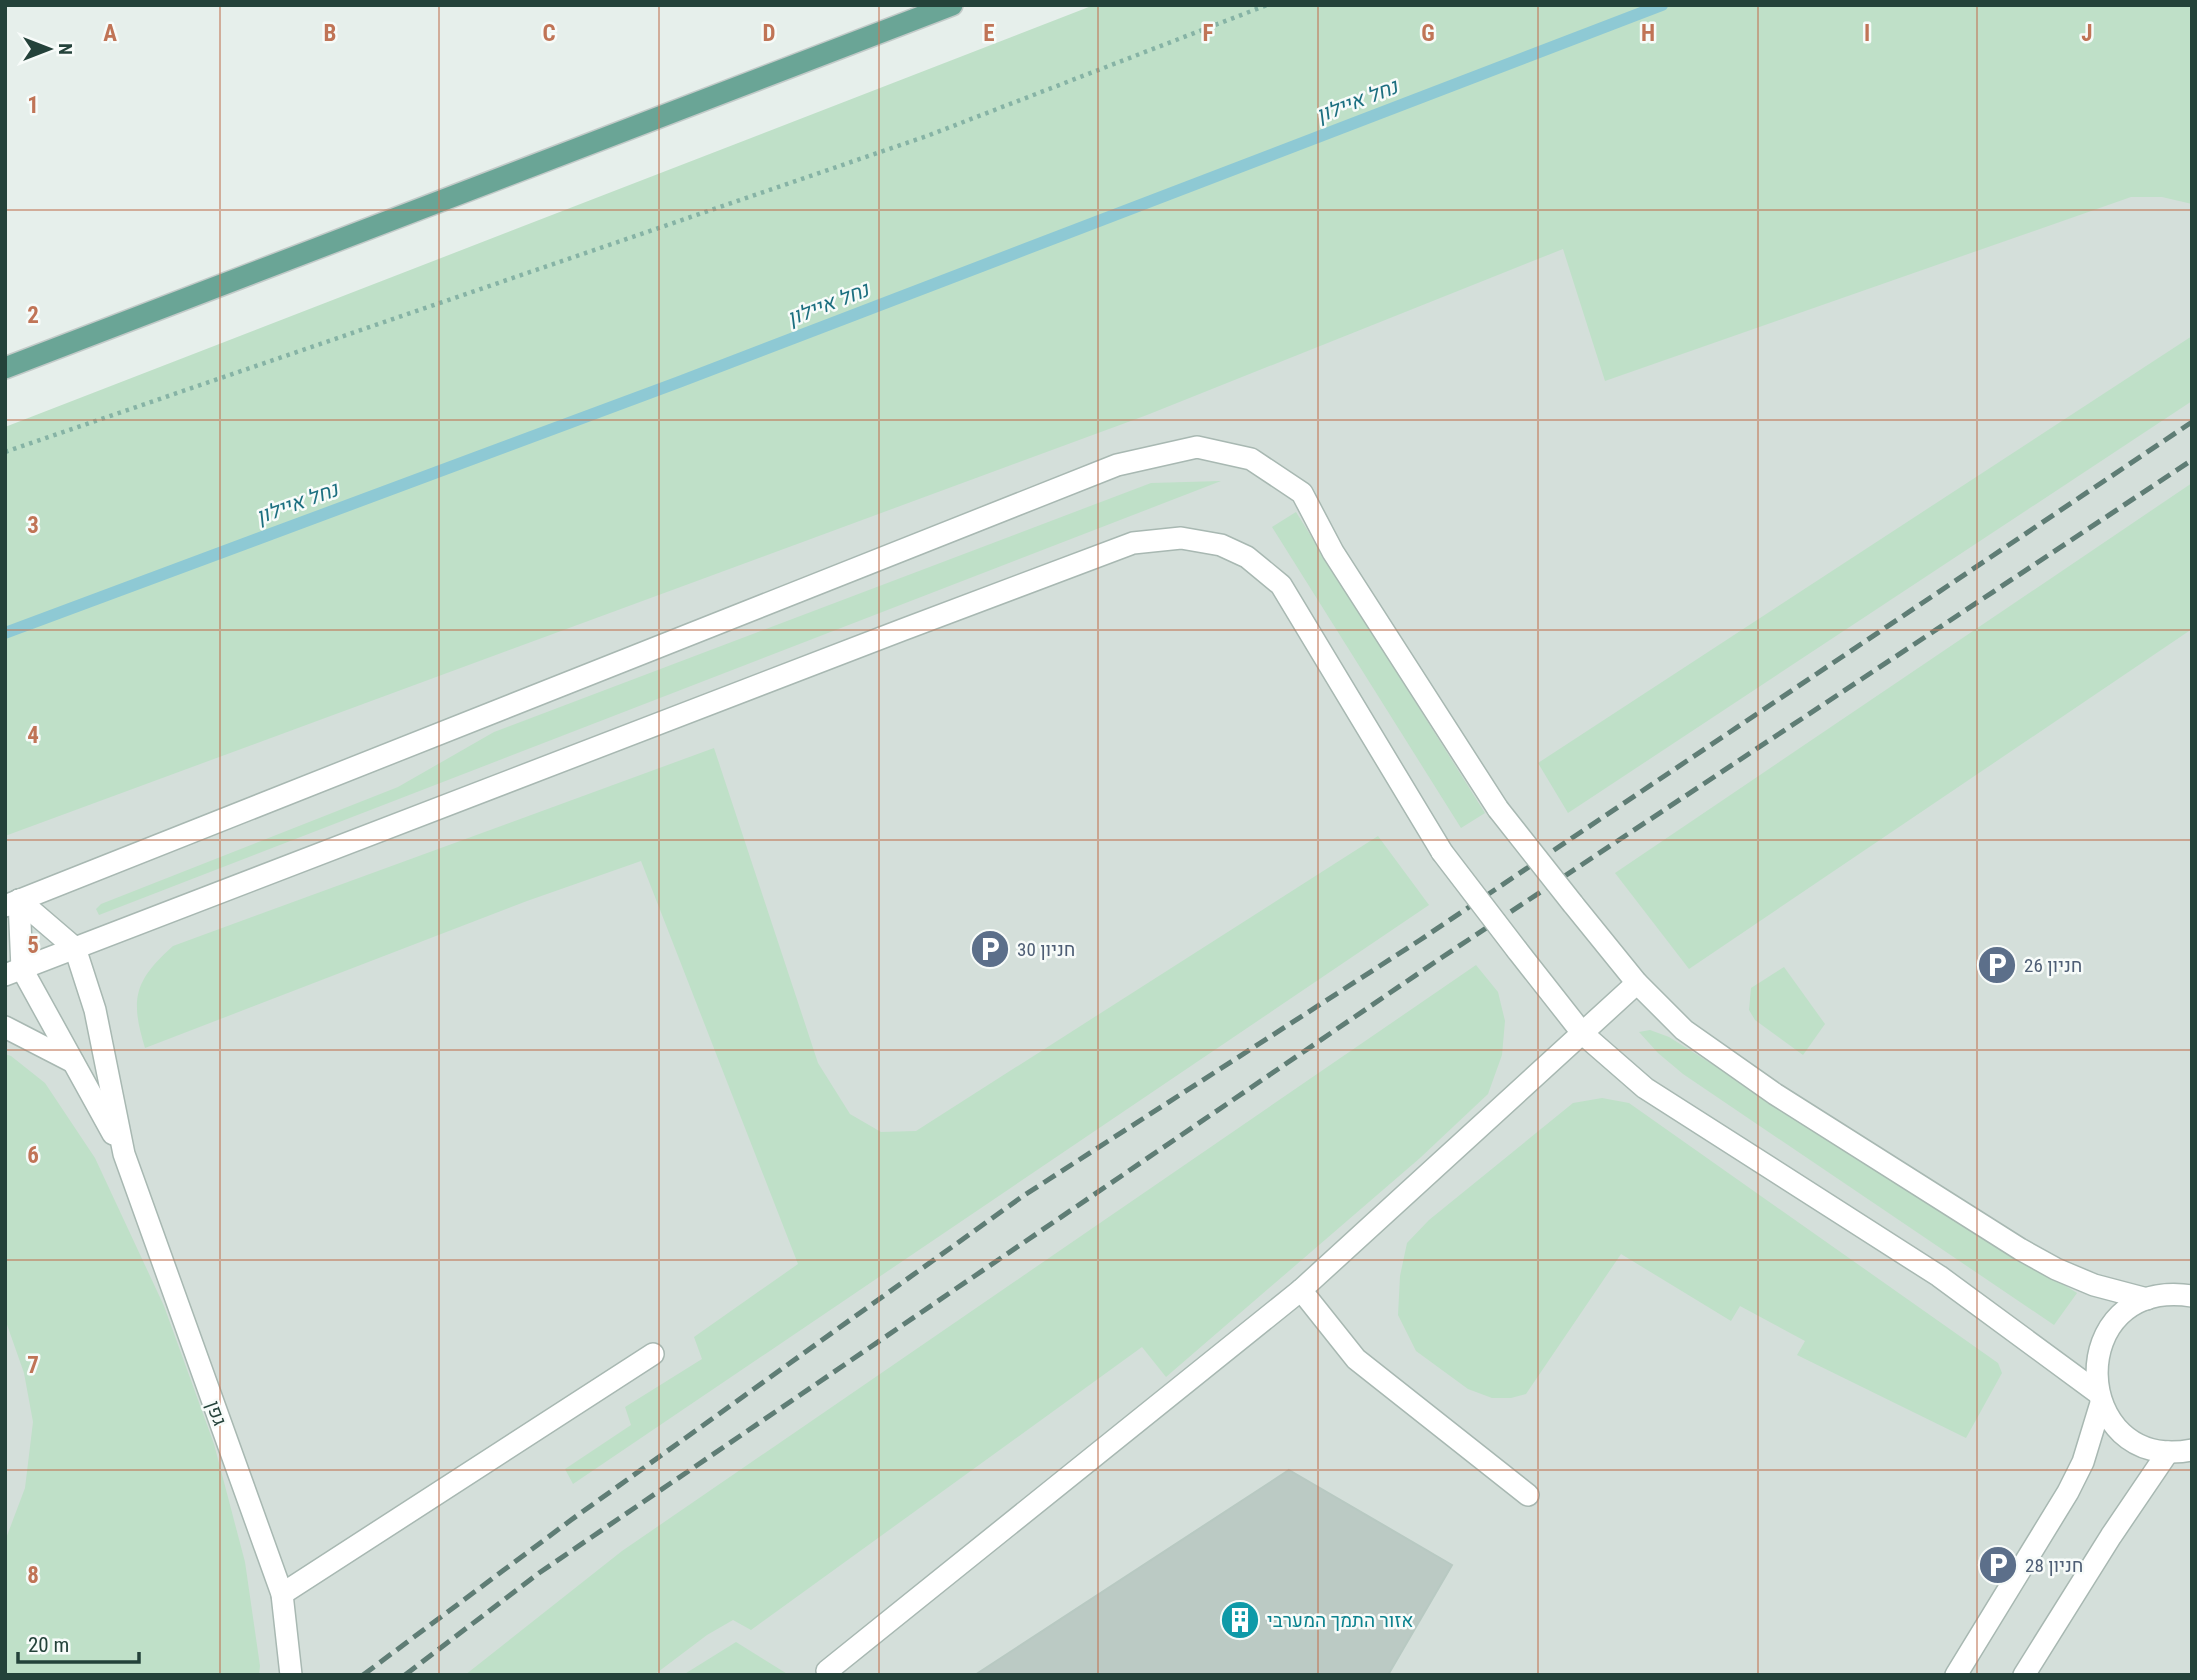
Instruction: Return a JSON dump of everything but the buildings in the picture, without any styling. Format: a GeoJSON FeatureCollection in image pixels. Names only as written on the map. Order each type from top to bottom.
{"type":"FeatureCollection","features":[{"type":"Feature","properties":{"kind":"main road"},"geometry":{"type":"LineString","coordinates":[[5,368],[951,5]]}},
{"type":"Feature","properties":{"kind":"street"},"geometry":{"type":"LineString","coordinates":[[12,903],[1117,465],[1197,447],[1251,459],[1303,493],[1333,552],[1498,809],[1637,983],[1684,1030],[1774,1094],[2056,1269],[2094,1285],[2147,1298],[2183,1295],[2192,1278]]}},
{"type":"Feature","properties":{"kind":"street"},"geometry":{"type":"LineString","coordinates":[[14,972],[1133,543],[1181,538],[1221,545],[1247,557],[1281,585],[1442,852],[1583,1034],[1645,1088],[1939,1276],[2099,1398]]}},
{"type":"Feature","properties":{"kind":"street"},"geometry":{"type":"LineString","coordinates":[[12,903],[75,948],[95,1010],[124,1154]]}},
{"type":"Feature","properties":{"kind":"street"},"geometry":{"type":"LineString","coordinates":[[12,903],[14,972],[73,1062],[124,1154]]}},
{"type":"Feature","properties":{"kind":"street"},"geometry":{"type":"LineString","coordinates":[[827,1671],[1301,1290],[1637,983]]}},
{"type":"Feature","properties":{"kind":"street"},"geometry":{"type":"LineString","coordinates":[[5,1027],[73,1062]]}},
{"type":"Feature","properties":{"kind":"street","name":"גפן"},"geometry":{"type":"LineString","coordinates":[[124,1154],[282,1594],[291,1670]]}},
{"type":"Feature","properties":{"kind":"street"},"geometry":{"type":"LineString","coordinates":[[1301,1290],[1356,1359],[1528,1495]]}},
{"type":"Feature","properties":{"kind":"street"},"geometry":{"type":"LineString","coordinates":[[2147,1298],[2127,1309],[2111,1326],[2099,1347],[2095,1369],[2099,1398],[2110,1420],[2123,1434],[2140,1445],[2158,1451],[2182,1453]]}},
{"type":"Feature","properties":{"kind":"street"},"geometry":{"type":"LineString","coordinates":[[282,1594],[653,1354]]}},
{"type":"Feature","properties":{"kind":"street"},"geometry":{"type":"LineString","coordinates":[[1956,1675],[2068,1492],[2083,1462],[2099,1398]]}},
{"type":"Feature","properties":{"kind":"street"},"geometry":{"type":"LineString","coordinates":[[2024,1675],[2116,1528],[2182,1453]]}},
{"type":"Feature","properties":{"kind":"path"},"geometry":{"type":"LineString","coordinates":[[5,452],[927,136],[1267,5]]}},
{"type":"Feature","properties":{"kind":"shaded area"},"geometry":{"type":"Polygon","coordinates":[[[2192,5],[2192,1675],[5,1675],[5,741],[2192,5]]]}},
{"type":"Feature","properties":{"kind":"green space"},"geometry":{"type":"Polygon","coordinates":[[[1094,5],[2192,5],[2192,204],[2162,197],[2131,197],[1605,381],[1563,249],[1147,415],[5,836],[5,427],[1094,5]]]}},
{"type":"Feature","properties":{"kind":"green space"},"geometry":{"type":"Polygon","coordinates":[[[2192,336],[2192,401],[1568,813],[1538,763],[2192,336]]]}},
{"type":"Feature","properties":{"kind":"green space"},"geometry":{"type":"Polygon","coordinates":[[[1221,481],[99,915],[96,909],[101,904],[398,787],[494,732],[1151,483],[1221,481]]]}},
{"type":"Feature","properties":{"kind":"green space"},"geometry":{"type":"Polygon","coordinates":[[[2192,483],[2192,629],[1689,969],[1615,873],[2192,483]]]}},
{"type":"Feature","properties":{"kind":"green space"},"geometry":{"type":"Polygon","coordinates":[[[1296,512],[1485,813],[1461,828],[1272,527],[1296,512]]]}},
{"type":"Feature","properties":{"kind":"green space"},"geometry":{"type":"Polygon","coordinates":[[[714,748],[818,1063],[850,1114],[881,1132],[916,1131],[1378,836],[1429,905],[573,1484],[565,1469],[631,1425],[625,1407],[702,1359],[694,1337],[798,1264],[641,861],[527,901],[145,1048],[138,1016],[139,992],[150,970],[173,946],[714,748]]]}},
{"type":"Feature","properties":{"kind":"green space"},"geometry":{"type":"Polygon","coordinates":[[[1476,965],[1498,992],[1505,1021],[1502,1055],[1488,1094],[1420,1158],[1166,1377],[1142,1347],[751,1630],[733,1620],[707,1635],[654,1675],[465,1675],[622,1551],[1476,965]]]}},
{"type":"Feature","properties":{"kind":"green space"},"geometry":{"type":"Polygon","coordinates":[[[1784,967],[1825,1024],[1803,1055],[1755,1020],[1749,1010],[1751,988],[1784,967]]]}},
{"type":"Feature","properties":{"kind":"green space"},"geometry":{"type":"Polygon","coordinates":[[[1650,1030],[1669,1037],[2077,1293],[2054,1325],[1683,1074],[1639,1032],[1650,1030]]]}},
{"type":"Feature","properties":{"kind":"green space"},"geometry":{"type":"Polygon","coordinates":[[[5,1054],[45,1083],[95,1158],[164,1306],[214,1444],[245,1562],[259,1675],[5,1675],[5,1541],[25,1488],[33,1422],[24,1373],[5,1319],[5,1054]]]}},
{"type":"Feature","properties":{"kind":"green space"},"geometry":{"type":"Polygon","coordinates":[[[1602,1098],[1629,1103],[1998,1363],[2002,1373],[1966,1438],[1797,1355],[1805,1341],[1740,1306],[1731,1321],[1621,1254],[1526,1394],[1511,1398],[1492,1398],[1468,1389],[1416,1351],[1398,1315],[1400,1276],[1407,1243],[1429,1220],[1573,1103],[1602,1098]]]}},
{"type":"Feature","properties":{"kind":"green space"},"geometry":{"type":"Polygon","coordinates":[[[736,1642],[789,1675],[683,1675],[736,1642]]]}},
{"type":"Feature","properties":{"kind":"waterway","name":"נחל איילון"},"geometry":{"type":"LineString","coordinates":[[5,633],[679,382],[1662,5]]}},
{"type":"Feature","properties":{"kind":"railway"},"geometry":{"type":"LineString","coordinates":[[363,1675],[571,1520],[1023,1196],[1420,940],[2192,422]]}},
{"type":"Feature","properties":{"kind":"railway"},"geometry":{"type":"LineString","coordinates":[[405,1675],[539,1573],[1441,958],[2192,460]]}},
{"type":"Feature","properties":{"kind":"place","name":"חניון 30"},"geometry":{"type":"Point","coordinates":[990,949]}},
{"type":"Feature","properties":{"kind":"place","name":"חניון 26"},"geometry":{"type":"Point","coordinates":[1997,965]}},
{"type":"Feature","properties":{"kind":"place","name":"חניון 28"},"geometry":{"type":"Point","coordinates":[1998,1565]}},
{"type":"Feature","properties":{"kind":"place","name":"אזור התמך המערבי"},"geometry":{"type":"Point","coordinates":[1240,1620]}}]}
